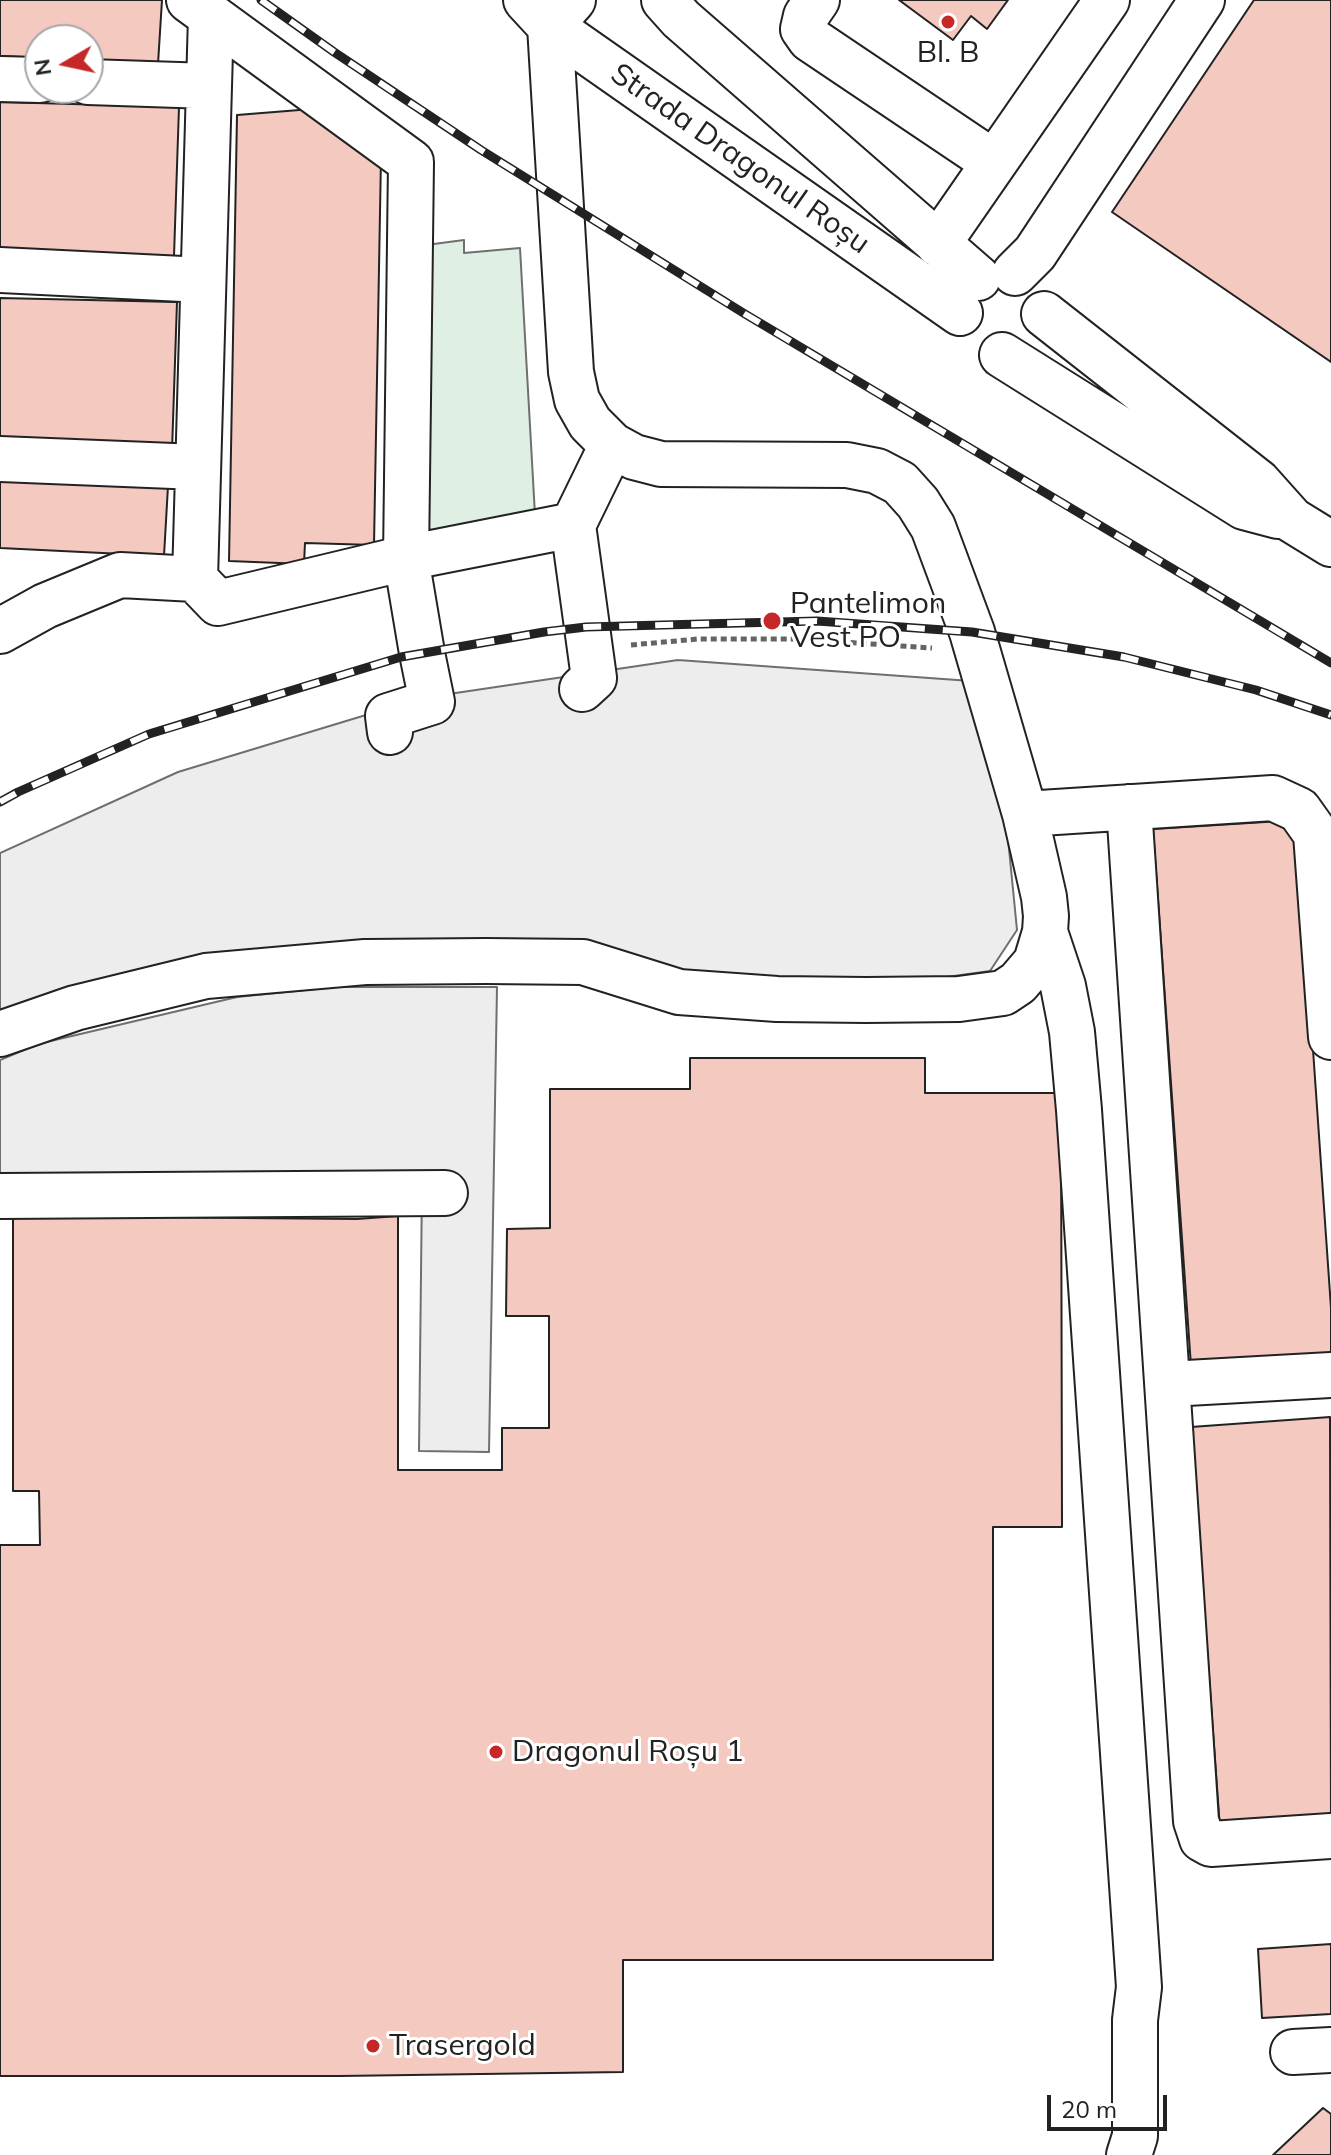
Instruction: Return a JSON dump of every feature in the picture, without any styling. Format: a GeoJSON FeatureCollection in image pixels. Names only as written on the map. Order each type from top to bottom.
{"type":"FeatureCollection","features":[{"type":"Feature","properties":{"kind":"street","name":"Strada Dragonul Roșu"},"geometry":{"type":"LineString","coordinates":[[664,0],[984,288]]}},
{"type":"Feature","properties":{"kind":"street"},"geometry":{"type":"LineString","coordinates":[[817,0],[806,16],[803,29],[810,39],[993,162]]}},
{"type":"Feature","properties":{"kind":"street"},"geometry":{"type":"LineString","coordinates":[[938,244],[1107,0]]}},
{"type":"Feature","properties":{"kind":"street"},"geometry":{"type":"LineString","coordinates":[[984,288],[1027,279],[1037,289],[1043,301],[1042,327],[1026,348],[1002,355],[988,353],[977,347],[962,326],[984,288],[1035,253],[1202,0]]}},
{"type":"Feature","properties":{"kind":"street"},"geometry":{"type":"LineString","coordinates":[[195,579],[209,86],[200,8]]}},
{"type":"Feature","properties":{"kind":"street"},"geometry":{"type":"LineString","coordinates":[[200,8],[411,162],[406,558],[432,702],[388,716],[390,732]]}},
{"type":"Feature","properties":{"kind":"street","name":"Strada Dragonul Roșu"},"geometry":{"type":"LineString","coordinates":[[550,9],[984,288]]}},
{"type":"Feature","properties":{"kind":"street"},"geometry":{"type":"LineString","coordinates":[[550,9],[571,372],[577,400],[590,423],[612,445],[634,457],[661,464],[847,465],[877,471],[900,483],[918,503],[933,527],[979,651],[1025,814],[1044,897],[1045,932],[1063,986],[1072,1032],[1085,1190],[1139,1987],[1135,2020],[1135,2136],[1129,2155]]}},
{"type":"Feature","properties":{"kind":"street"},"geometry":{"type":"LineString","coordinates":[[0,79],[24,80]]}},
{"type":"Feature","properties":{"kind":"street"},"geometry":{"type":"LineString","coordinates":[[104,83],[209,86]]}},
{"type":"Feature","properties":{"kind":"street"},"geometry":{"type":"LineString","coordinates":[[0,270],[203,280]]}},
{"type":"Feature","properties":{"kind":"street"},"geometry":{"type":"LineString","coordinates":[[1044,314],[1258,482],[1292,520]]}},
{"type":"Feature","properties":{"kind":"street"},"geometry":{"type":"LineString","coordinates":[[1002,355],[1244,507],[1292,520],[1331,544]]}},
{"type":"Feature","properties":{"kind":"street"},"geometry":{"type":"LineString","coordinates":[[586,669],[573,525],[612,445]]}},
{"type":"Feature","properties":{"kind":"street"},"geometry":{"type":"LineString","coordinates":[[0,459],[198,467]]}},
{"type":"Feature","properties":{"kind":"street"},"geometry":{"type":"LineString","coordinates":[[0,631],[45,606],[120,575],[195,579],[218,603],[406,558],[573,525]]}},
{"type":"Feature","properties":{"kind":"street"},"geometry":{"type":"LineString","coordinates":[[1025,814],[1273,798],[1315,813],[1331,1037]]}},
{"type":"Feature","properties":{"kind":"street"},"geometry":{"type":"LineString","coordinates":[[1129,807],[1196,1821],[1202,1839],[1211,1844],[1331,1836]]}},
{"type":"Feature","properties":{"kind":"street"},"geometry":{"type":"LineString","coordinates":[[0,1034],[75,1008],[206,976],[365,962],[583,962],[679,992],[777,999],[982,997],[1003,993],[1018,983],[1036,962],[1045,932]]}},
{"type":"Feature","properties":{"kind":"street"},"geometry":{"type":"LineString","coordinates":[[0,1196],[445,1193]]}},
{"type":"Feature","properties":{"kind":"street"},"geometry":{"type":"LineString","coordinates":[[1169,1384],[1331,1375]]}},
{"type":"Feature","properties":{"kind":"path"},"geometry":{"type":"LineString","coordinates":[[586,669],[698,639],[796,639],[979,651]]}},
{"type":"Feature","properties":{"kind":"green space"},"geometry":{"type":"Polygon","coordinates":[[[464,240],[464,253],[520,248],[535,515],[426,532],[426,245],[464,240]]]}},
{"type":"Feature","properties":{"kind":"shaded area"},"geometry":{"type":"Polygon","coordinates":[[[678,660],[971,681],[1003,788],[1017,930],[990,971],[925,980],[842,981],[703,975],[554,940],[352,945],[86,985],[0,1010],[0,853],[178,772],[422,698],[678,660]]]}},
{"type":"Feature","properties":{"kind":"shaded area"},"geometry":{"type":"Polygon","coordinates":[[[335,987],[497,987],[489,1452],[419,1451],[422,1185],[0,1186],[0,1060],[38,1044],[237,997],[335,987]]]}},
{"type":"Feature","properties":{"kind":"building"},"geometry":{"type":"Polygon","coordinates":[[[0,0],[162,0],[158,64],[104,61],[104,24],[24,24],[24,57],[0,56],[0,0]]]}},
{"type":"Feature","properties":{"kind":"building","name":"Bl. B"},"geometry":{"type":"Polygon","coordinates":[[[899,0],[1008,0],[987,29],[971,16],[953,40],[899,0]]]}},
{"type":"Feature","properties":{"kind":"building"},"geometry":{"type":"Polygon","coordinates":[[[1254,0],[1331,0],[1331,362],[1112,212],[1254,0]]]}},
{"type":"Feature","properties":{"kind":"building"},"geometry":{"type":"Polygon","coordinates":[[[0,102],[179,107],[174,256],[0,252],[0,102]]]}},
{"type":"Feature","properties":{"kind":"building"},"geometry":{"type":"Polygon","coordinates":[[[312,109],[381,157],[374,545],[305,543],[304,564],[229,561],[237,115],[312,109]]]}},
{"type":"Feature","properties":{"kind":"building"},"geometry":{"type":"Polygon","coordinates":[[[0,298],[177,302],[172,451],[0,447],[0,298]]]}},
{"type":"Feature","properties":{"kind":"building"},"geometry":{"type":"Polygon","coordinates":[[[0,477],[168,486],[164,556],[0,548],[0,477]]]}},
{"type":"Feature","properties":{"kind":"building"},"geometry":{"type":"Polygon","coordinates":[[[1297,820],[1331,1308],[1331,1356],[1191,1366],[1153,829],[1297,820]]]}},
{"type":"Feature","properties":{"kind":"building","name":"Dragonul Roșu 1"},"geometry":{"type":"Polygon","coordinates":[[[690,1058],[925,1058],[925,1093],[1061,1093],[1062,1527],[993,1527],[993,1960],[623,1960],[623,2072],[0,2076],[0,1545],[40,1545],[39,1491],[13,1491],[13,1216],[357,1219],[398,1216],[398,1470],[502,1470],[502,1428],[549,1428],[549,1316],[506,1316],[507,1229],[550,1228],[550,1089],[690,1089],[690,1058]]]}},
{"type":"Feature","properties":{"kind":"building"},"geometry":{"type":"Polygon","coordinates":[[[1330,1417],[1331,1821],[1220,1829],[1191,1427],[1330,1417]]]}},
{"type":"Feature","properties":{"kind":"building"},"geometry":{"type":"Polygon","coordinates":[[[1331,1944],[1331,2014],[1262,2018],[1258,1949],[1331,1944]]]}},
{"type":"Feature","properties":{"kind":"building"},"geometry":{"type":"Polygon","coordinates":[[[1323,2108],[1331,2114],[1331,2155],[1273,2155],[1323,2108]]]}},
{"type":"Feature","properties":{"kind":"railway"},"geometry":{"type":"LineString","coordinates":[[261,0],[481,150],[745,314],[1331,663]]}},
{"type":"Feature","properties":{"kind":"railway"},"geometry":{"type":"LineString","coordinates":[[0,802],[149,734],[401,657],[586,627],[817,621],[972,632],[1124,657],[1256,690],[1331,715]]}},
{"type":"Feature","properties":{"kind":"place","name":"Bl. B"},"geometry":{"type":"Point","coordinates":[948,22]}},
{"type":"Feature","properties":{"kind":"place","name":"Pantelimon Vest PO"},"geometry":{"type":"Point","coordinates":[772,621]}},
{"type":"Feature","properties":{"kind":"place","name":"Dragonul Roșu 1"},"geometry":{"type":"Point","coordinates":[496,1752]}},
{"type":"Feature","properties":{"kind":"place","name":"Trasergold"},"geometry":{"type":"Point","coordinates":[373,2046]}}]}
